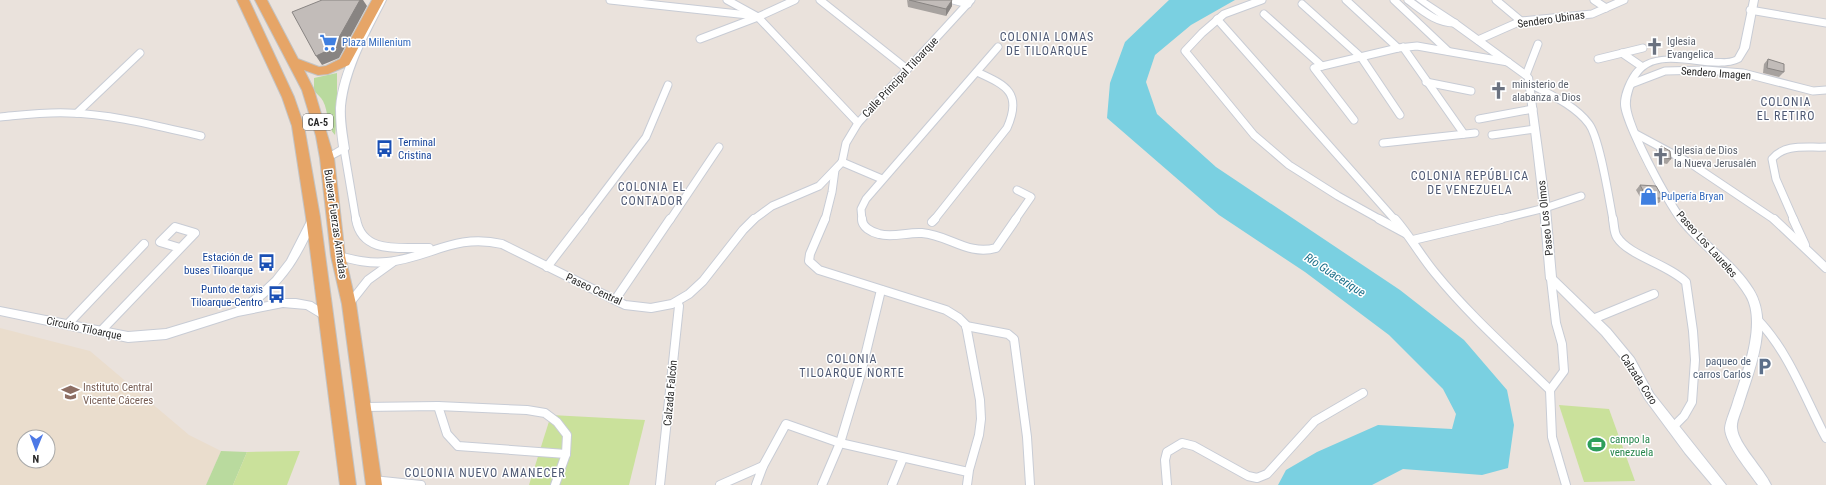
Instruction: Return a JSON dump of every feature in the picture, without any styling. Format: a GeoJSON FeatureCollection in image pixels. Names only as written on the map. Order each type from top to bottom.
{"type":"FeatureCollection","features":[{"type":"Feature","properties":{"kind":"highway","name":"Bulevar Fuerzas Armadas"},"geometry":{"type":"LineString","coordinates":[[243,0],[288,97],[298,126],[313,217],[348,485]]}},
{"type":"Feature","properties":{"kind":"highway","name":"Bulevar Fuerzas Armadas"},"geometry":{"type":"LineString","coordinates":[[261,0],[308,90],[322,136],[327,158],[338,256],[349,304],[374,482]]}},
{"type":"Feature","properties":{"kind":"highway"},"geometry":{"type":"LineString","coordinates":[[293,62],[318,71],[328,70],[345,62],[378,0]]}},
{"type":"Feature","properties":{"kind":"street"},"geometry":{"type":"LineString","coordinates":[[382,0],[356,54],[344,88],[341,124],[357,227],[366,241],[375,244],[436,248]]}},
{"type":"Feature","properties":{"kind":"street"},"geometry":{"type":"LineString","coordinates":[[610,0],[756,16]]}},
{"type":"Feature","properties":{"kind":"street"},"geometry":{"type":"LineString","coordinates":[[727,0],[756,16],[858,123]]}},
{"type":"Feature","properties":{"kind":"street"},"geometry":{"type":"LineString","coordinates":[[700,40],[795,0]]}},
{"type":"Feature","properties":{"kind":"street"},"geometry":{"type":"LineString","coordinates":[[820,0],[907,69]]}},
{"type":"Feature","properties":{"kind":"street"},"geometry":{"type":"LineString","coordinates":[[956,0],[970,2]]}},
{"type":"Feature","properties":{"kind":"street"},"geometry":{"type":"LineString","coordinates":[[1262,0],[1224,14],[1185,51],[1254,135],[1289,164],[1325,188],[1411,238],[1545,208],[1581,196]]}},
{"type":"Feature","properties":{"kind":"street"},"geometry":{"type":"LineString","coordinates":[[1346,0],[1401,47],[1464,134]]}},
{"type":"Feature","properties":{"kind":"street"},"geometry":{"type":"LineString","coordinates":[[1394,0],[1448,53]]}},
{"type":"Feature","properties":{"kind":"street"},"geometry":{"type":"LineString","coordinates":[[1408,0],[1437,21],[1447,24],[1455,23]]}},
{"type":"Feature","properties":{"kind":"street"},"geometry":{"type":"LineString","coordinates":[[1420,0],[1455,23],[1526,75],[1538,44]]}},
{"type":"Feature","properties":{"kind":"street"},"geometry":{"type":"LineString","coordinates":[[1496,0],[1521,21]]}},
{"type":"Feature","properties":{"kind":"street"},"geometry":{"type":"LineString","coordinates":[[1594,0],[1606,8]]}},
{"type":"Feature","properties":{"kind":"street","name":"Sendero Ubinas"},"geometry":{"type":"LineString","coordinates":[[1478,40],[1521,21],[1592,14],[1624,0]]}},
{"type":"Feature","properties":{"kind":"street"},"geometry":{"type":"LineString","coordinates":[[1622,53],[1641,66],[1648,62],[1662,59],[1732,62],[1739,59],[1743,52],[1750,10],[1754,0]]}},
{"type":"Feature","properties":{"kind":"street","name":"Calle Principal Tiloarque"},"geometry":{"type":"LineString","coordinates":[[842,162],[846,143],[858,123],[970,2]]}},
{"type":"Feature","properties":{"kind":"street"},"geometry":{"type":"LineString","coordinates":[[1302,4],[1361,57],[1400,116]]}},
{"type":"Feature","properties":{"kind":"street"},"geometry":{"type":"LineString","coordinates":[[1750,10],[1826,23]]}},
{"type":"Feature","properties":{"kind":"street"},"geometry":{"type":"LineString","coordinates":[[1264,14],[1322,66]]}},
{"type":"Feature","properties":{"kind":"street"},"geometry":{"type":"LineString","coordinates":[[1217,19],[1350,166],[1411,238],[1434,272],[1486,328],[1550,390],[1552,437],[1566,485]]}},
{"type":"Feature","properties":{"kind":"street"},"geometry":{"type":"LineString","coordinates":[[998,47],[866,199],[861,209],[862,222],[867,229],[877,234],[887,236],[922,233],[952,241],[975,250],[985,251],[996,248],[1031,197],[1017,190]]}},
{"type":"Feature","properties":{"kind":"street"},"geometry":{"type":"LineString","coordinates":[[1354,120],[1314,68],[1401,47],[1412,47],[1417,50],[1448,53],[1498,63],[1517,69]]}},
{"type":"Feature","properties":{"kind":"street"},"geometry":{"type":"LineString","coordinates":[[1598,59],[1643,48]]}},
{"type":"Feature","properties":{"kind":"street"},"geometry":{"type":"LineString","coordinates":[[77,113],[140,53]]}},
{"type":"Feature","properties":{"kind":"street"},"geometry":{"type":"LineString","coordinates":[[1498,63],[1508,62]]}},
{"type":"Feature","properties":{"kind":"street","name":"Paseo Los Laureles"},"geometry":{"type":"LineString","coordinates":[[1641,66],[1639,67],[1625,104],[1636,134],[1679,216],[1747,289],[1756,306],[1758,333],[1731,428],[1735,442],[1765,485]]}},
{"type":"Feature","properties":{"kind":"street","name":"Sendero Imagen"},"geometry":{"type":"LineString","coordinates":[[1632,84],[1665,71],[1706,70],[1743,73],[1813,91],[1826,90]]}},
{"type":"Feature","properties":{"kind":"street"},"geometry":{"type":"LineString","coordinates":[[932,222],[1007,128],[1011,120],[1012,100],[1005,85],[977,72]]}},
{"type":"Feature","properties":{"kind":"street","name":"Paseo Los Olmos"},"geometry":{"type":"LineString","coordinates":[[1526,75],[1530,84],[1545,208],[1556,323],[1562,344],[1564,372],[1550,390]]}},
{"type":"Feature","properties":{"kind":"street"},"geometry":{"type":"LineString","coordinates":[[1426,82],[1471,91]]}},
{"type":"Feature","properties":{"kind":"street"},"geometry":{"type":"LineString","coordinates":[[1530,84],[1565,102],[1589,124],[1597,146],[1617,237],[1630,249],[1675,272],[1686,282],[1693,331],[1695,360],[1692,402],[1684,416],[1672,428]]}},
{"type":"Feature","properties":{"kind":"street"},"geometry":{"type":"LineString","coordinates":[[547,267],[646,137],[668,85]]}},
{"type":"Feature","properties":{"kind":"street"},"geometry":{"type":"LineString","coordinates":[[1479,119],[1533,109]]}},
{"type":"Feature","properties":{"kind":"street"},"geometry":{"type":"LineString","coordinates":[[0,117],[53,113],[77,113],[161,127],[201,136]]}},
{"type":"Feature","properties":{"kind":"street"},"geometry":{"type":"LineString","coordinates":[[1492,135],[1535,128]]}},
{"type":"Feature","properties":{"kind":"street"},"geometry":{"type":"LineString","coordinates":[[1383,144],[1475,133]]}},
{"type":"Feature","properties":{"kind":"street"},"geometry":{"type":"LineString","coordinates":[[1636,134],[1690,163],[1773,218],[1826,268]]}},
{"type":"Feature","properties":{"kind":"street"},"geometry":{"type":"LineString","coordinates":[[615,300],[719,147]]}},
{"type":"Feature","properties":{"kind":"street"},"geometry":{"type":"LineString","coordinates":[[1806,249],[1776,179],[1772,159],[1778,152],[1789,148],[1826,148]]}},
{"type":"Feature","properties":{"kind":"street"},"geometry":{"type":"LineString","coordinates":[[327,158],[344,149]]}},
{"type":"Feature","properties":{"kind":"street"},"geometry":{"type":"LineString","coordinates":[[842,162],[882,179]]}},
{"type":"Feature","properties":{"kind":"street","name":"Paseo Central"},"geometry":{"type":"LineString","coordinates":[[338,256],[373,263],[394,261],[436,248],[487,240],[502,244],[615,300],[640,308],[662,307],[677,302],[697,288],[746,227],[760,213],[820,185],[842,162]]}},
{"type":"Feature","properties":{"kind":"street"},"geometry":{"type":"LineString","coordinates":[[835,170],[834,186],[829,208],[810,254],[810,261],[819,270],[946,310],[958,317],[966,326],[980,396],[981,412],[977,448],[968,472],[967,485]]}},
{"type":"Feature","properties":{"kind":"street","name":"Circuito Tiloarque"},"geometry":{"type":"LineString","coordinates":[[238,312],[263,294],[282,276],[300,246],[313,217]]}},
{"type":"Feature","properties":{"kind":"street"},"geometry":{"type":"LineString","coordinates":[[67,325],[144,244]]}},
{"type":"Feature","properties":{"kind":"street"},"geometry":{"type":"LineString","coordinates":[[100,332],[180,248]]}},
{"type":"Feature","properties":{"kind":"street","name":"Paseo Central"},"geometry":{"type":"LineString","coordinates":[[349,304],[362,285],[373,275],[394,261]]}},
{"type":"Feature","properties":{"kind":"street","name":"Calzada Coro"},"geometry":{"type":"LineString","coordinates":[[1551,279],[1593,319],[1630,361],[1649,396],[1672,428],[1720,485]]}},
{"type":"Feature","properties":{"kind":"street"},"geometry":{"type":"LineString","coordinates":[[822,485],[840,443],[861,373],[882,290]]}},
{"type":"Feature","properties":{"kind":"street"},"geometry":{"type":"LineString","coordinates":[[1593,319],[1654,294]]}},
{"type":"Feature","properties":{"kind":"street","name":"Calzada Falcón"},"geometry":{"type":"LineString","coordinates":[[660,485],[668,422],[676,318],[679,306],[677,302]]}},
{"type":"Feature","properties":{"kind":"street","name":"Circuito Tiloarque"},"geometry":{"type":"LineString","coordinates":[[0,311],[128,337],[166,334],[238,312],[283,303],[308,305],[326,317]]}},
{"type":"Feature","properties":{"kind":"street"},"geometry":{"type":"LineString","coordinates":[[1757,319],[1769,330],[1784,351],[1802,392],[1826,438]]}},
{"type":"Feature","properties":{"kind":"street"},"geometry":{"type":"LineString","coordinates":[[966,326],[1008,334],[1014,339],[1027,437],[1030,485]]}},
{"type":"Feature","properties":{"kind":"street"},"geometry":{"type":"LineString","coordinates":[[1167,485],[1165,460],[1167,452],[1182,443],[1194,446],[1248,476],[1257,478],[1267,474],[1315,421],[1363,393]]}},
{"type":"Feature","properties":{"kind":"street"},"geometry":{"type":"LineString","coordinates":[[364,407],[424,405],[520,409],[545,413],[557,422],[567,435],[566,454],[555,485]]}},
{"type":"Feature","properties":{"kind":"street"},"geometry":{"type":"LineString","coordinates":[[438,406],[445,431],[452,443],[458,446],[566,454]]}},
{"type":"Feature","properties":{"kind":"street"},"geometry":{"type":"LineString","coordinates":[[756,485],[763,466],[786,424],[840,443],[968,472]]}},
{"type":"Feature","properties":{"kind":"street"},"geometry":{"type":"LineString","coordinates":[[892,485],[903,458]]}},
{"type":"Feature","properties":{"kind":"street"},"geometry":{"type":"LineString","coordinates":[[720,485],[763,466]]}},
{"type":"Feature","properties":{"kind":"street"},"geometry":{"type":"LineString","coordinates":[[374,482],[422,485]]}},
{"type":"Feature","properties":{"kind":"shaded area","name":"Instituto Central Vicente Cáceres"},"geometry":{"type":"Polygon","coordinates":[[[0,328],[90,351],[189,435],[221,451],[206,485],[0,485],[0,328]]]}},
{"type":"Feature","properties":{"kind":"green space"},"geometry":{"type":"Polygon","coordinates":[[[337,73],[337,116],[335,135],[330,127],[325,105],[314,91],[314,78],[337,73]]]}},
{"type":"Feature","properties":{"kind":"green space","name":"campo la venezuela"},"geometry":{"type":"Polygon","coordinates":[[[1559,405],[1609,409],[1635,481],[1584,482],[1559,405]]]}},
{"type":"Feature","properties":{"kind":"green space"},"geometry":{"type":"Polygon","coordinates":[[[551,415],[645,420],[629,485],[529,485],[551,415]]]}},
{"type":"Feature","properties":{"kind":"green space"},"geometry":{"type":"Polygon","coordinates":[[[221,451],[247,452],[233,485],[206,485],[221,451]]]}},
{"type":"Feature","properties":{"kind":"green space"},"geometry":{"type":"Polygon","coordinates":[[[300,451],[287,485],[233,485],[247,452],[300,451]]]}},
{"type":"Feature","properties":{"kind":"water","name":"Río Guacerique"},"geometry":{"type":"Polygon","coordinates":[[[1169,0],[1235,0],[1191,25],[1155,55],[1146,82],[1157,114],[1216,167],[1400,290],[1464,340],[1507,390],[1514,425],[1508,468],[1482,475],[1403,469],[1372,485],[1278,485],[1286,470],[1317,452],[1378,425],[1452,429],[1456,414],[1443,389],[1389,335],[1305,272],[1219,215],[1107,118],[1110,83],[1125,42],[1169,0]]]}},
{"type":"Feature","properties":{"kind":"building","name":"Plaza Millenium"},"geometry":{"type":"Polygon","coordinates":[[[322,0],[360,0],[333,48],[316,56],[292,12],[322,0]]]}},
{"type":"Feature","properties":{"kind":"building"},"geometry":{"type":"Polygon","coordinates":[[[909,0],[952,0],[946,9],[909,0]]]}},
{"type":"Feature","properties":{"kind":"building"},"geometry":{"type":"Polygon","coordinates":[[[1768,59],[1784,64],[1784,72],[1767,68],[1768,59]]]}},
{"type":"Feature","properties":{"kind":"building"},"geometry":{"type":"Polygon","coordinates":[[[1661,146],[1670,151],[1671,159],[1662,157],[1661,146]]]}},
{"type":"Feature","properties":{"kind":"building"},"geometry":{"type":"Polygon","coordinates":[[[1640,185],[1656,186],[1663,198],[1647,198],[1640,185]]]}},
{"type":"Feature","properties":{"kind":"place","name":"Plaza Millenium"},"geometry":{"type":"Point","coordinates":[329,42]}},
{"type":"Feature","properties":{"kind":"place","name":"Iglesia Evangelica"},"geometry":{"type":"Point","coordinates":[1654,47]}},
{"type":"Feature","properties":{"kind":"place","name":"ministerio de alabanza a Dios"},"geometry":{"type":"Point","coordinates":[1499,90]}},
{"type":"Feature","properties":{"kind":"place","name":"Terminal Cristina"},"geometry":{"type":"Point","coordinates":[385,148]}},
{"type":"Feature","properties":{"kind":"place","name":"Iglesia de Dios la Nueva Jerusalén"},"geometry":{"type":"Point","coordinates":[1661,156]}},
{"type":"Feature","properties":{"kind":"place","name":"Pulpería Bryan"},"geometry":{"type":"Point","coordinates":[1648,196]}},
{"type":"Feature","properties":{"kind":"place","name":"Estación de buses Tiloarque"},"geometry":{"type":"Point","coordinates":[266,263]}},
{"type":"Feature","properties":{"kind":"place","name":"Punto de taxis Tiloarque-Centro"},"geometry":{"type":"Point","coordinates":[276,295]}},
{"type":"Feature","properties":{"kind":"place","name":"paqueo de carros Carlos"},"geometry":{"type":"Point","coordinates":[1764,367]}},
{"type":"Feature","properties":{"kind":"place","name":"Instituto Central Vicente Cáceres"},"geometry":{"type":"Point","coordinates":[70,393]}},
{"type":"Feature","properties":{"kind":"place","name":"campo la venezuela"},"geometry":{"type":"Point","coordinates":[1597,445]}},
{"type":"Feature","properties":{"kind":"district","name":"COLONIA LOMAS DE TILOARQUE"},"geometry":{"type":"Point","coordinates":[1047,44]}},
{"type":"Feature","properties":{"kind":"district","name":"COLONIA EL RETIRO"},"geometry":{"type":"Point","coordinates":[1786,109]}},
{"type":"Feature","properties":{"kind":"district","name":"COLONIA REPÚBLICA DE VENEZUELA"},"geometry":{"type":"Point","coordinates":[1470,183]}},
{"type":"Feature","properties":{"kind":"district","name":"COLONIA EL CONTADOR"},"geometry":{"type":"Point","coordinates":[652,194]}},
{"type":"Feature","properties":{"kind":"district","name":"COLONIA TILOARQUE NORTE"},"geometry":{"type":"Point","coordinates":[852,366]}},
{"type":"Feature","properties":{"kind":"district","name":"COLONIA NUEVO AMANECER"},"geometry":{"type":"Point","coordinates":[485,473]}}]}
